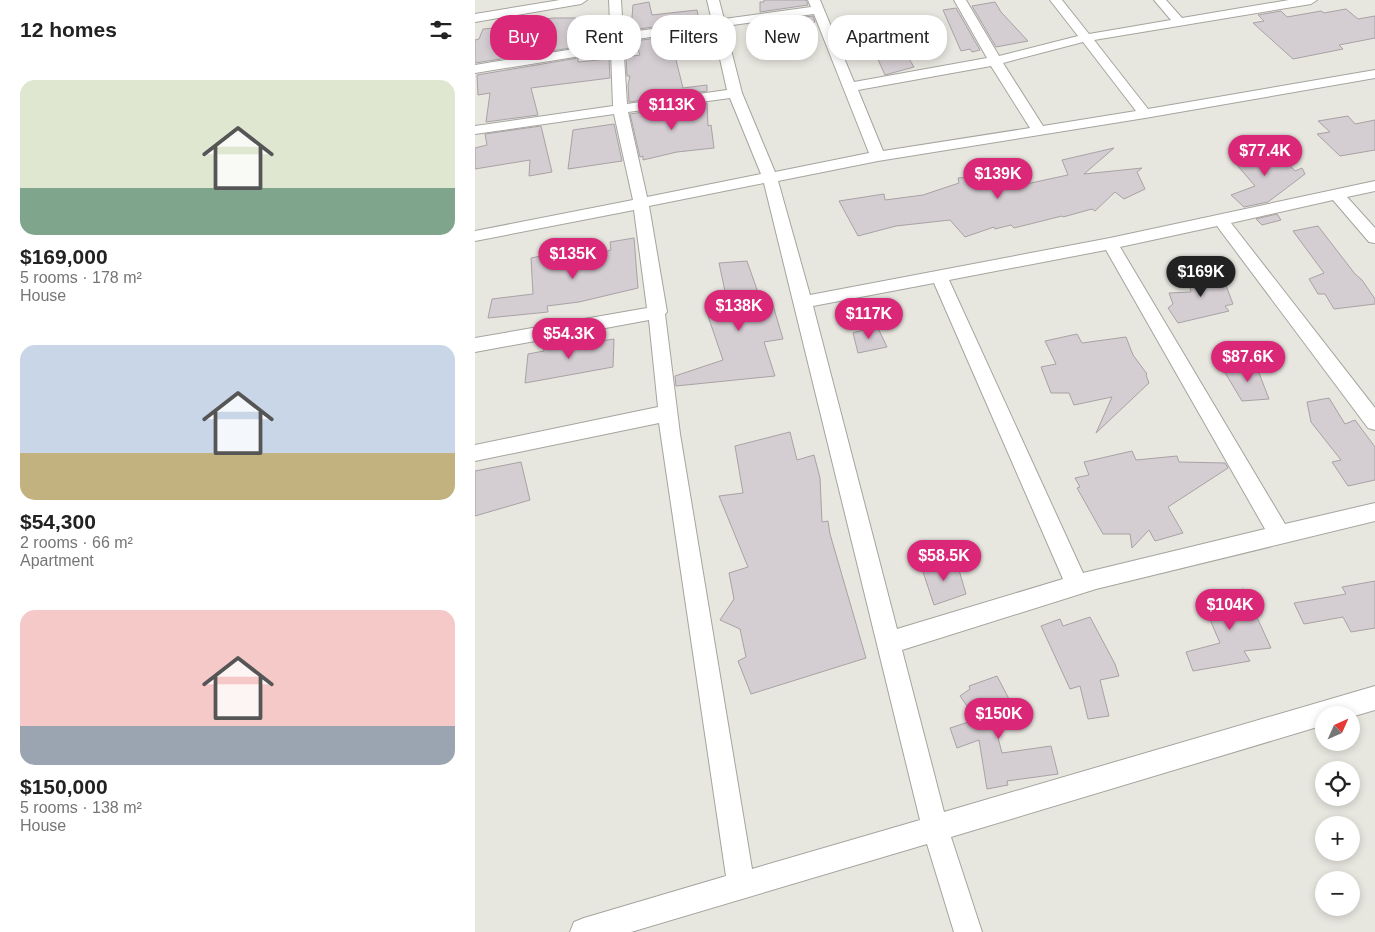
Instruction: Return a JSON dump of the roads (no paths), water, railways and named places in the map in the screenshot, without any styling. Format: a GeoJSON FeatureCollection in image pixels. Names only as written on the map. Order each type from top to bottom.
{"type":"FeatureCollection","features":[{"type":"Feature","properties":{"kind":"street"},"geometry":{"type":"LineString","coordinates":[[475,18],[581,0]]}},
{"type":"Feature","properties":{"kind":"street"},"geometry":{"type":"LineString","coordinates":[[615,0],[616,15]]}},
{"type":"Feature","properties":{"kind":"street"},"geometry":{"type":"LineString","coordinates":[[713,0],[716,15]]}},
{"type":"Feature","properties":{"kind":"street"},"geometry":{"type":"LineString","coordinates":[[960,0],[995,61],[1039,131]]}},
{"type":"Feature","properties":{"kind":"street"},"geometry":{"type":"LineString","coordinates":[[1056,0],[1145,114]]}},
{"type":"Feature","properties":{"kind":"street"},"geometry":{"type":"LineString","coordinates":[[1160,0],[1180,23]]}},
{"type":"Feature","properties":{"kind":"street"},"geometry":{"type":"LineString","coordinates":[[850,87],[995,61],[1085,38],[1306,0]]}},
{"type":"Feature","properties":{"kind":"street"},"geometry":{"type":"LineString","coordinates":[[763,15],[816,5],[878,156]]}},
{"type":"Feature","properties":{"kind":"street"},"geometry":{"type":"LineString","coordinates":[[746,18],[720,23],[746,19]]}},
{"type":"Feature","properties":{"kind":"street"},"geometry":{"type":"LineString","coordinates":[[475,69],[567,52]]}},
{"type":"Feature","properties":{"kind":"street"},"geometry":{"type":"LineString","coordinates":[[618,60],[620,110],[641,203],[658,312],[668,413],[706,673],[741,885]]}},
{"type":"Feature","properties":{"kind":"street"},"geometry":{"type":"LineString","coordinates":[[727,60],[735,94],[770,178],[935,828],[968,932]]}},
{"type":"Feature","properties":{"kind":"street"},"geometry":{"type":"LineString","coordinates":[[475,236],[878,156],[1145,114],[1375,74]]}},
{"type":"Feature","properties":{"kind":"street"},"geometry":{"type":"LineString","coordinates":[[475,130],[735,94]]}},
{"type":"Feature","properties":{"kind":"street"},"geometry":{"type":"LineString","coordinates":[[803,302],[1110,244],[1375,186]]}},
{"type":"Feature","properties":{"kind":"street"},"geometry":{"type":"LineString","coordinates":[[1336,194],[1375,238]]}},
{"type":"Feature","properties":{"kind":"street"},"geometry":{"type":"LineString","coordinates":[[1220,219],[1375,422]]}},
{"type":"Feature","properties":{"kind":"street"},"geometry":{"type":"LineString","coordinates":[[1110,244],[1280,535]]}},
{"type":"Feature","properties":{"kind":"street"},"geometry":{"type":"LineString","coordinates":[[939,276],[1077,585]]}},
{"type":"Feature","properties":{"kind":"street"},"geometry":{"type":"LineString","coordinates":[[475,345],[658,312]]}},
{"type":"Feature","properties":{"kind":"street"},"geometry":{"type":"LineString","coordinates":[[475,453],[668,413]]}},
{"type":"Feature","properties":{"kind":"street"},"geometry":{"type":"LineString","coordinates":[[889,643],[1077,585],[1375,512]]}},
{"type":"Feature","properties":{"kind":"street"},"geometry":{"type":"LineString","coordinates":[[584,932],[1375,698]]}}]}
